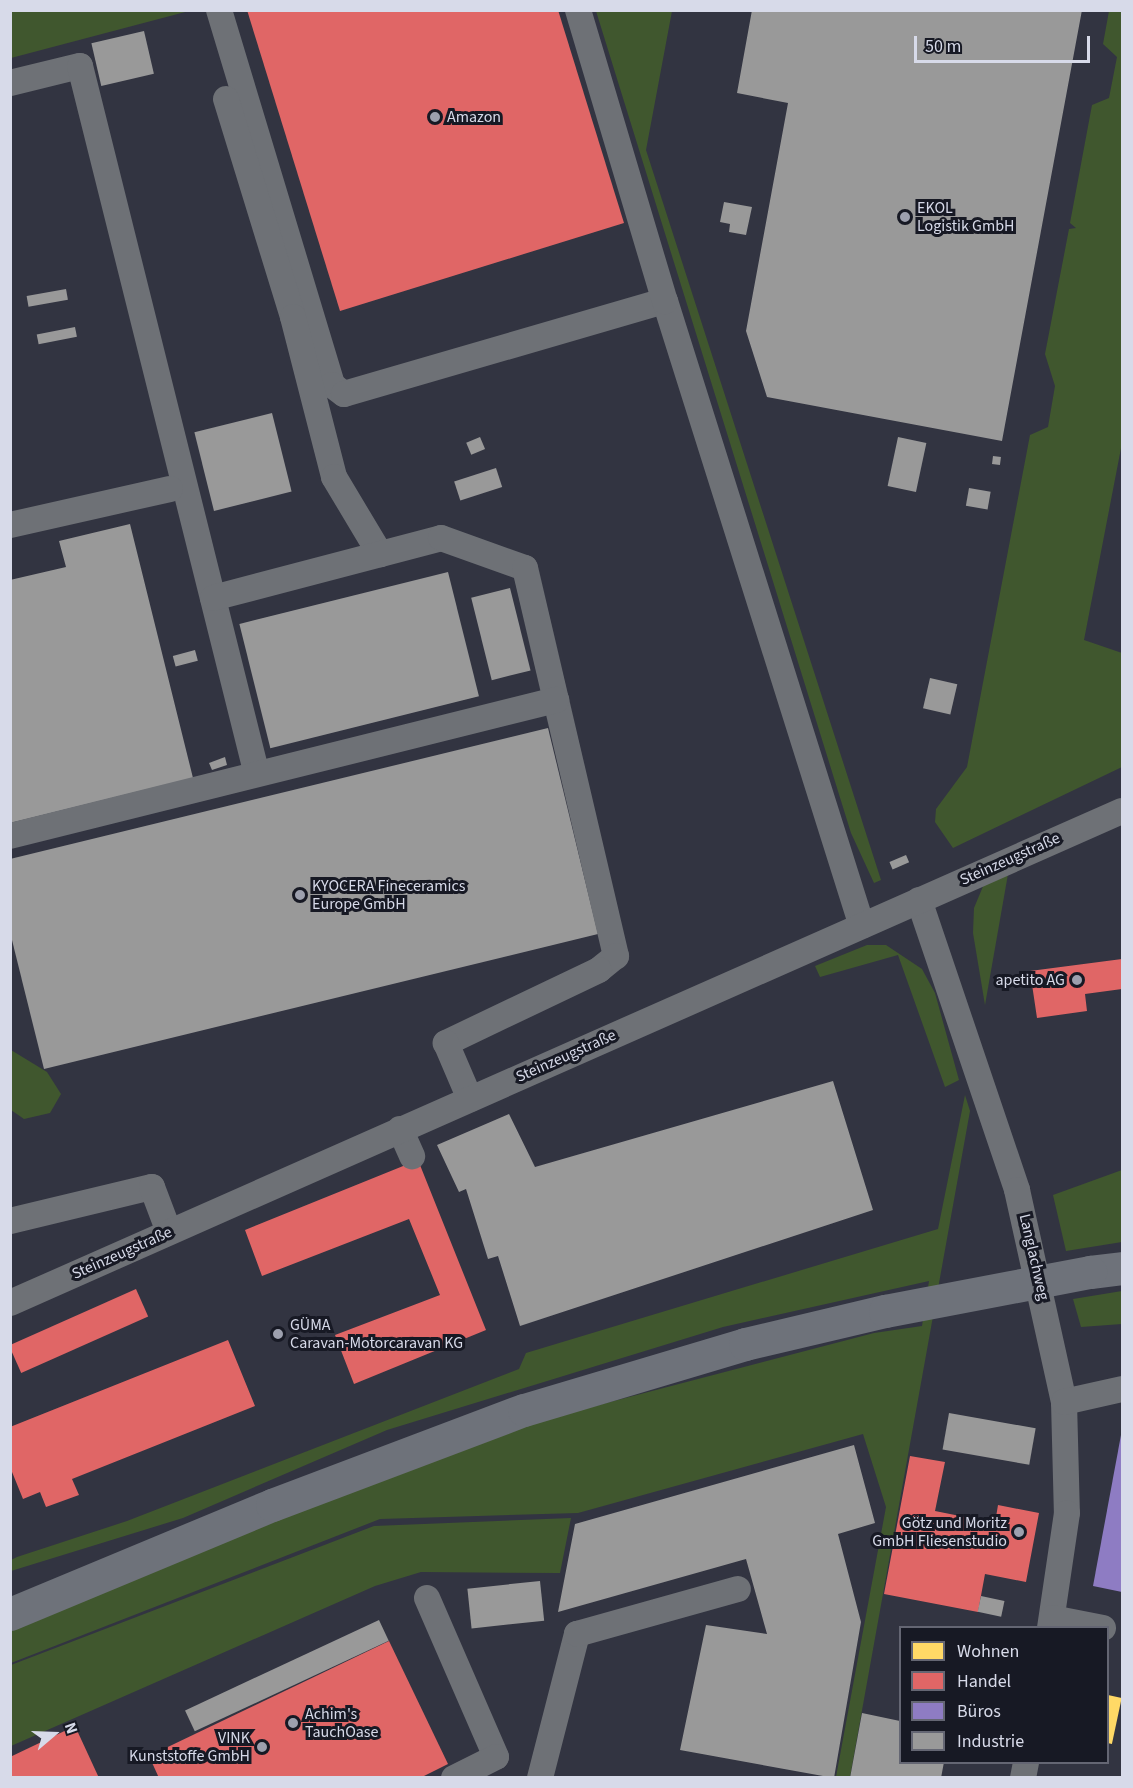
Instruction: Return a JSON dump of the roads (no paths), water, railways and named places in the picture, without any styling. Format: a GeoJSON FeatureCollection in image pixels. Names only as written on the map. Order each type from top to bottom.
{"type":"FeatureCollection","features":[{"type":"Feature","properties":{"kind":"main road"},"geometry":{"type":"LineString","coordinates":[[10,1614],[261,1509],[524,1410],[745,1344],[885,1311],[1122,1268]]}},
{"type":"Feature","properties":{"kind":"street"},"geometry":{"type":"LineString","coordinates":[[219,10],[332,386],[345,394],[666,301]]}},
{"type":"Feature","properties":{"kind":"street"},"geometry":{"type":"LineString","coordinates":[[578,10],[666,301],[862,926]]}},
{"type":"Feature","properties":{"kind":"street"},"geometry":{"type":"LineString","coordinates":[[10,83],[80,66],[256,771]]}},
{"type":"Feature","properties":{"kind":"street"},"geometry":{"type":"LineString","coordinates":[[226,99],[293,317],[334,477],[380,554]]}},
{"type":"Feature","properties":{"kind":"street"},"geometry":{"type":"LineString","coordinates":[[10,525],[170,489]]}},
{"type":"Feature","properties":{"kind":"street"},"geometry":{"type":"LineString","coordinates":[[213,598],[441,538],[525,568],[616,956],[599,970],[447,1043],[470,1099]]}},
{"type":"Feature","properties":{"kind":"street"},"geometry":{"type":"LineString","coordinates":[[10,836],[256,771],[556,700]]}},
{"type":"Feature","properties":{"kind":"street","name":"Steinzeugstraße"},"geometry":{"type":"LineString","coordinates":[[10,1303],[1122,811]]}},
{"type":"Feature","properties":{"kind":"street","name":"Langlachweg"},"geometry":{"type":"LineString","coordinates":[[919,900],[1017,1190],[1064,1402],[1067,1513],[1051,1623]]}},
{"type":"Feature","properties":{"kind":"street"},"geometry":{"type":"LineString","coordinates":[[400,1129],[412,1156]]}},
{"type":"Feature","properties":{"kind":"street"},"geometry":{"type":"LineString","coordinates":[[10,1221],[152,1187],[169,1232]]}},
{"type":"Feature","properties":{"kind":"street"},"geometry":{"type":"LineString","coordinates":[[1064,1402],[1122,1389]]}},
{"type":"Feature","properties":{"kind":"street"},"geometry":{"type":"LineString","coordinates":[[540,1778],[577,1634],[738,1589]]}},
{"type":"Feature","properties":{"kind":"street"},"geometry":{"type":"LineString","coordinates":[[427,1598],[496,1757],[454,1778]]}},
{"type":"Feature","properties":{"kind":"street"},"geometry":{"type":"LineString","coordinates":[[1051,1623],[1083,1626]]}},
{"type":"Feature","properties":{"kind":"place","name":"Amazon"},"geometry":{"type":"Point","coordinates":[435,117]}},
{"type":"Feature","properties":{"kind":"place","name":"EKOL Logistik GmbH"},"geometry":{"type":"Point","coordinates":[905,217]}},
{"type":"Feature","properties":{"kind":"place","name":"KYOCERA Fineceramics Europe GmbH"},"geometry":{"type":"Point","coordinates":[300,895]}},
{"type":"Feature","properties":{"kind":"place","name":"apetito AG"},"geometry":{"type":"Point","coordinates":[1077,980]}},
{"type":"Feature","properties":{"kind":"place","name":"GÜMA Caravan-Motorcaravan KG"},"geometry":{"type":"Point","coordinates":[278,1334]}},
{"type":"Feature","properties":{"kind":"place","name":"Götz und Moritz GmbH Fliesenstudio"},"geometry":{"type":"Point","coordinates":[1019,1532]}},
{"type":"Feature","properties":{"kind":"place","name":"Achim's TauchOase"},"geometry":{"type":"Point","coordinates":[293,1723]}},
{"type":"Feature","properties":{"kind":"place","name":"VINK Kunststoffe GmbH"},"geometry":{"type":"Point","coordinates":[262,1747]}}]}
